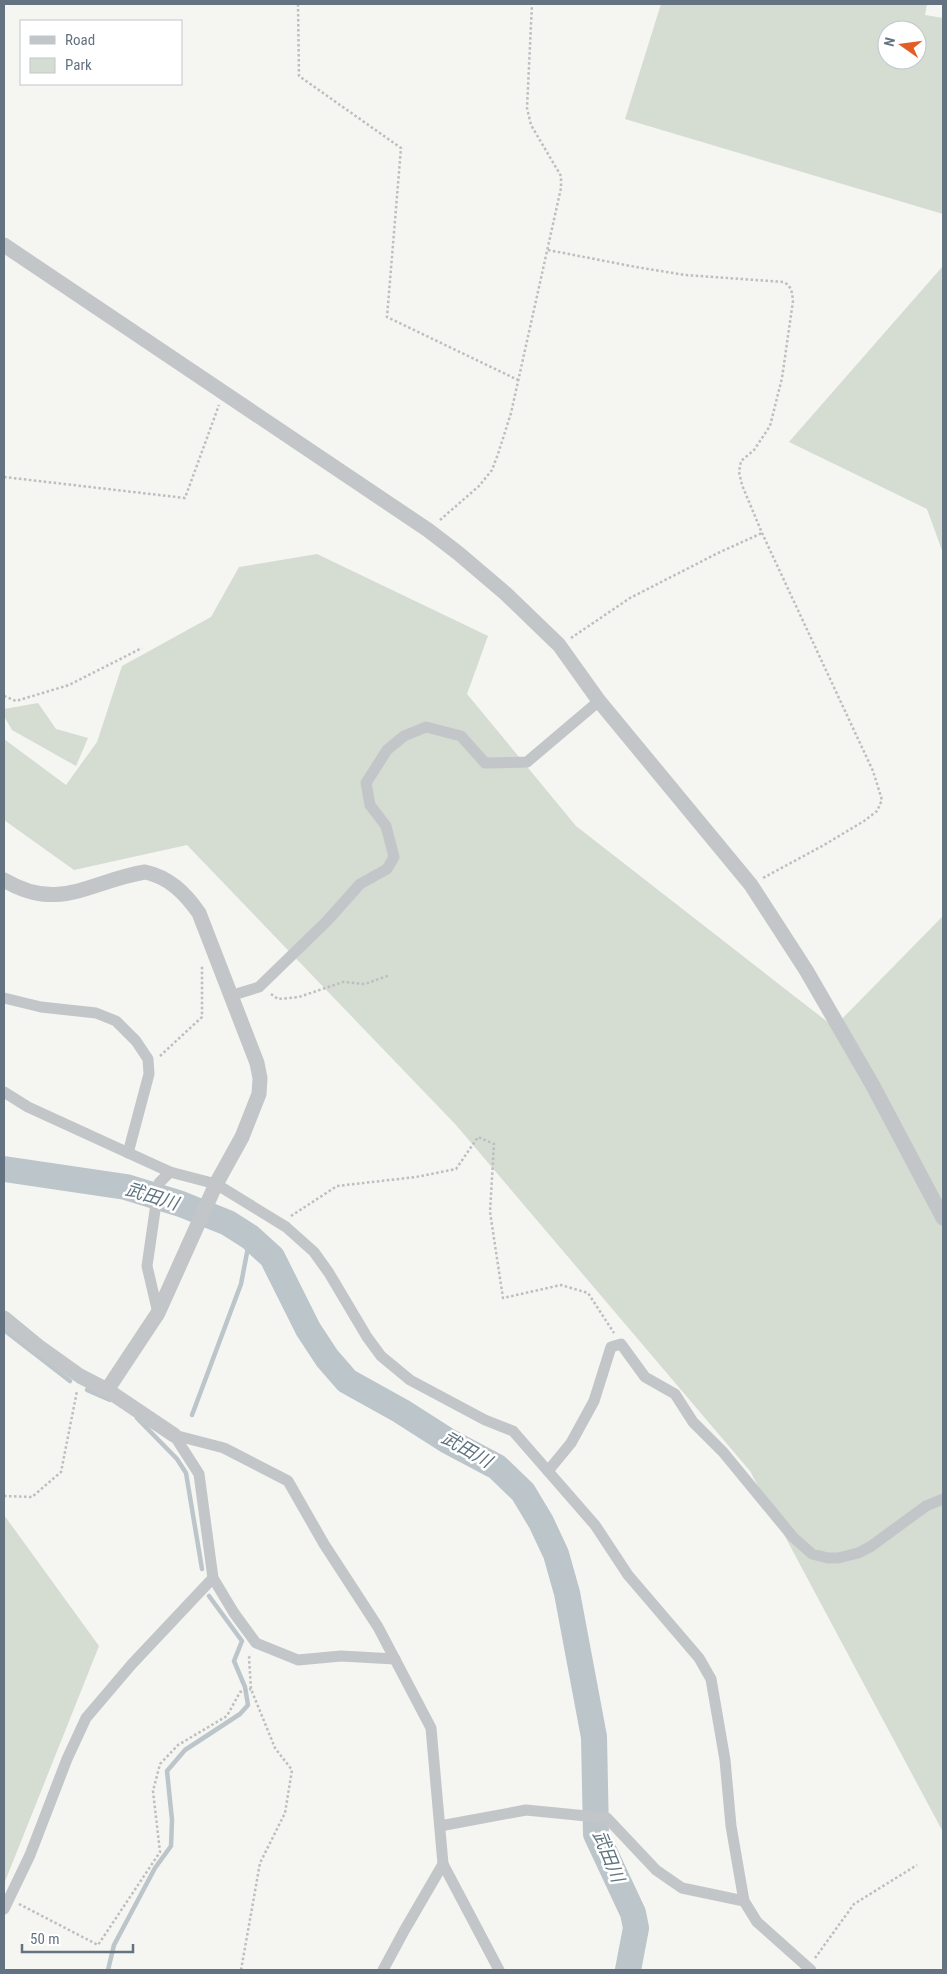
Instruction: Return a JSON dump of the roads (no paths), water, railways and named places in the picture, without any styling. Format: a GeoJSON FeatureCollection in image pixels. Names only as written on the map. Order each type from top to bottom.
{"type":"FeatureCollection","features":[{"type":"Feature","properties":{"kind":"street"},"geometry":{"type":"LineString","coordinates":[[4,245],[428,530],[458,553],[560,645],[599,701],[750,884],[806,970],[872,1084],[943,1218]]}},
{"type":"Feature","properties":{"kind":"street"},"geometry":{"type":"LineString","coordinates":[[230,996],[259,987],[327,920],[360,884],[387,870],[394,857],[386,826],[370,805],[366,783],[387,750],[404,736],[426,727],[461,736],[485,763],[527,762],[599,701]]}},
{"type":"Feature","properties":{"kind":"street"},"geometry":{"type":"LineString","coordinates":[[4,880],[34,894],[48,895],[73,893],[145,872],[166,879],[188,898],[199,913],[257,1062],[260,1078],[259,1094],[242,1137],[214,1190],[158,1313],[107,1390]]}},
{"type":"Feature","properties":{"kind":"street"},"geometry":{"type":"LineString","coordinates":[[4,998],[41,1007],[86,1011],[106,1016],[116,1021],[136,1042],[144,1052],[149,1074],[128,1153]]}},
{"type":"Feature","properties":{"kind":"street"},"geometry":{"type":"LineString","coordinates":[[4,1092],[28,1107],[214,1190],[280,1223],[298,1235],[314,1252],[329,1273],[367,1338],[381,1356],[410,1380],[485,1420],[513,1432],[595,1525],[628,1575],[699,1658],[711,1679],[725,1760],[731,1826],[744,1901],[757,1922],[809,1969]]}},
{"type":"Feature","properties":{"kind":"street"},"geometry":{"type":"LineString","coordinates":[[158,1313],[147,1266],[159,1183],[170,1172]]}},
{"type":"Feature","properties":{"kind":"street"},"geometry":{"type":"LineString","coordinates":[[4,1318],[38,1346],[80,1376],[107,1390],[174,1435],[224,1448],[288,1481],[324,1544],[378,1626],[431,1728],[443,1864],[499,1970]]}},
{"type":"Feature","properties":{"kind":"street"},"geometry":{"type":"LineString","coordinates":[[548,1471],[572,1443],[594,1401],[611,1347],[621,1344],[645,1377],[675,1394],[693,1422],[738,1468],[793,1537],[812,1554],[828,1558],[838,1558],[858,1553],[870,1547],[926,1506],[943,1499]]}},
{"type":"Feature","properties":{"kind":"street"},"geometry":{"type":"LineString","coordinates":[[174,1435],[199,1474],[213,1578],[234,1614],[256,1644],[298,1660],[341,1656],[396,1659]]}},
{"type":"Feature","properties":{"kind":"street"},"geometry":{"type":"LineString","coordinates":[[6,1904],[30,1855],[67,1759],[86,1718],[132,1664],[213,1578]]}},
{"type":"Feature","properties":{"kind":"street"},"geometry":{"type":"LineString","coordinates":[[440,1826],[526,1810],[607,1818],[656,1870],[682,1888],[744,1901]]}},
{"type":"Feature","properties":{"kind":"street"},"geometry":{"type":"LineString","coordinates":[[383,1970],[443,1864]]}},
{"type":"Feature","properties":{"kind":"waterway","name":"武田川"},"geometry":{"type":"LineString","coordinates":[[4,1169],[126,1187],[181,1204],[228,1223],[250,1237],[272,1257],[308,1329],[327,1358],[347,1381],[401,1411],[448,1441],[497,1467],[523,1492],[541,1522],[556,1554],[567,1593],[594,1737],[596,1834],[633,1913],[636,1928],[628,1970]]}},
{"type":"Feature","properties":{"kind":"waterway"},"geometry":{"type":"LineString","coordinates":[[192,1415],[241,1284],[250,1237]]}},
{"type":"Feature","properties":{"kind":"waterway"},"geometry":{"type":"LineString","coordinates":[[4,1330],[70,1381]]}},
{"type":"Feature","properties":{"kind":"waterway"},"geometry":{"type":"LineString","coordinates":[[87,1390],[110,1400]]}},
{"type":"Feature","properties":{"kind":"waterway"},"geometry":{"type":"LineString","coordinates":[[137,1418],[177,1459],[186,1473],[202,1569]]}},
{"type":"Feature","properties":{"kind":"waterway"},"geometry":{"type":"LineString","coordinates":[[108,1970],[114,1945],[155,1868],[171,1846],[172,1820],[167,1771],[185,1750],[240,1714],[248,1705],[245,1687],[234,1661],[242,1641],[209,1596]]}}]}
